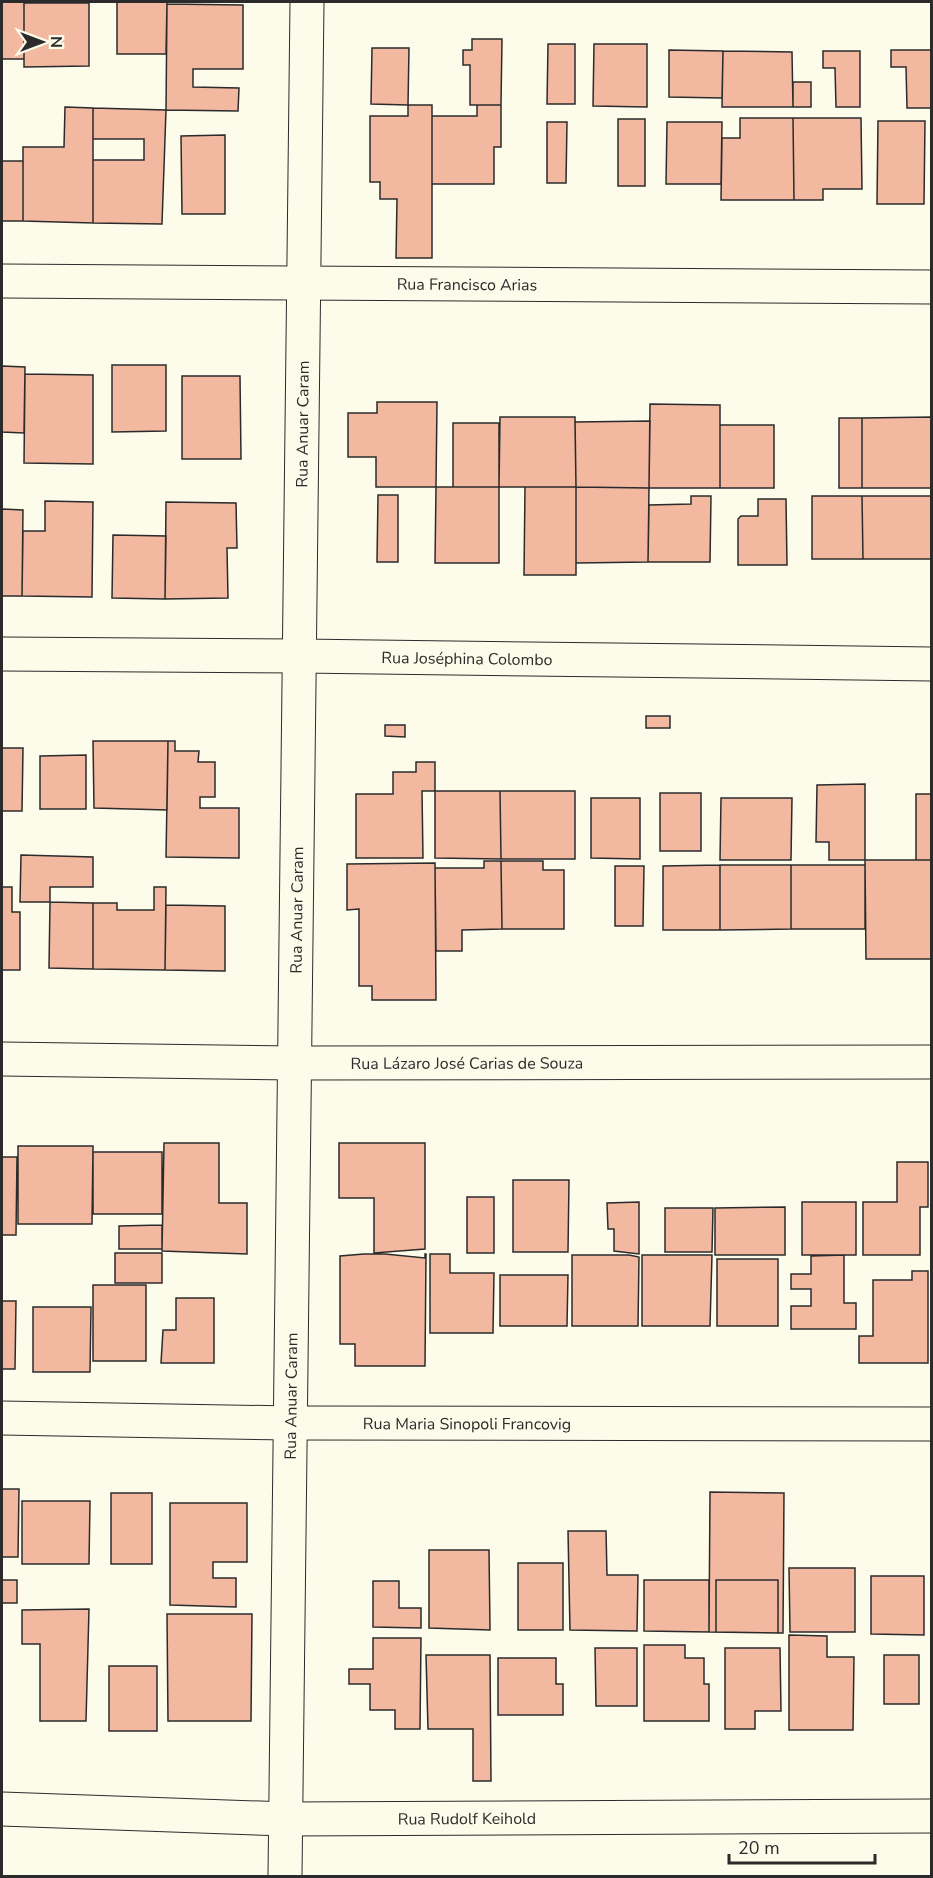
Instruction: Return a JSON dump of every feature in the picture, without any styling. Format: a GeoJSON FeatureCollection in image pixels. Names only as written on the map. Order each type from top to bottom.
{"type":"FeatureCollection","features":[{"type":"Feature","properties":{"kind":"street","name":"Rua Anuar Caram"},"geometry":{"type":"LineString","coordinates":[[285,1876],[307,2]]}},
{"type":"Feature","properties":{"kind":"street","name":"Rua Francisco Arias"},"geometry":{"type":"LineString","coordinates":[[2,281],[932,287]]}},
{"type":"Feature","properties":{"kind":"street","name":"Rua Joséphina Colombo"},"geometry":{"type":"LineString","coordinates":[[2,654],[932,664]]}},
{"type":"Feature","properties":{"kind":"street","name":"Rua Lázaro José Carias de Souza"},"geometry":{"type":"LineString","coordinates":[[2,1059],[295,1063],[932,1062]]}},
{"type":"Feature","properties":{"kind":"street","name":"Rua Maria Sinopoli Francovig"},"geometry":{"type":"LineString","coordinates":[[2,1418],[290,1423],[932,1424]]}},
{"type":"Feature","properties":{"kind":"street","name":"Rua Rudolf Keihold"},"geometry":{"type":"LineString","coordinates":[[2,1809],[286,1819],[932,1816]]}},
{"type":"Feature","properties":{"kind":"building"},"geometry":{"type":"Polygon","coordinates":[[[2,2],[24,2],[24,59],[2,59],[2,2]]]}},
{"type":"Feature","properties":{"kind":"building"},"geometry":{"type":"Polygon","coordinates":[[[117,2],[167,2],[166,54],[117,54],[117,2]]]}},
{"type":"Feature","properties":{"kind":"building"},"geometry":{"type":"Polygon","coordinates":[[[24,3],[89,3],[89,66],[24,67],[24,3]]]}},
{"type":"Feature","properties":{"kind":"building"},"geometry":{"type":"Polygon","coordinates":[[[167,4],[243,5],[243,69],[193,69],[193,87],[239,88],[238,111],[166,110],[167,4]]]}},
{"type":"Feature","properties":{"kind":"building"},"geometry":{"type":"Polygon","coordinates":[[[472,39],[502,39],[501,105],[470,105],[470,65],[463,65],[463,50],[472,50],[472,39]]]}},
{"type":"Feature","properties":{"kind":"building"},"geometry":{"type":"Polygon","coordinates":[[[548,44],[575,44],[575,104],[547,104],[548,44]]]}},
{"type":"Feature","properties":{"kind":"building"},"geometry":{"type":"Polygon","coordinates":[[[594,44],[647,44],[647,107],[593,106],[594,44]]]}},
{"type":"Feature","properties":{"kind":"building"},"geometry":{"type":"Polygon","coordinates":[[[372,48],[409,48],[408,105],[371,104],[372,48]]]}},
{"type":"Feature","properties":{"kind":"building"},"geometry":{"type":"Polygon","coordinates":[[[669,50],[723,51],[722,98],[669,97],[669,50]]]}},
{"type":"Feature","properties":{"kind":"building"},"geometry":{"type":"Polygon","coordinates":[[[891,50],[932,50],[932,108],[907,108],[906,67],[891,67],[891,50]]]}},
{"type":"Feature","properties":{"kind":"building"},"geometry":{"type":"Polygon","coordinates":[[[723,51],[792,52],[793,107],[722,107],[723,51]]]}},
{"type":"Feature","properties":{"kind":"building"},"geometry":{"type":"Polygon","coordinates":[[[823,51],[860,51],[860,107],[836,107],[835,68],[823,68],[823,51]]]}},
{"type":"Feature","properties":{"kind":"building"},"geometry":{"type":"Polygon","coordinates":[[[793,82],[811,82],[811,107],[793,107],[793,82]]]}},
{"type":"Feature","properties":{"kind":"building"},"geometry":{"type":"Polygon","coordinates":[[[408,105],[432,105],[432,258],[396,258],[397,199],[380,199],[380,182],[370,182],[370,116],[408,116],[408,105]]]}},
{"type":"Feature","properties":{"kind":"building"},"geometry":{"type":"Polygon","coordinates":[[[477,105],[501,105],[501,147],[494,147],[494,184],[432,184],[432,116],[477,116],[477,105]]]}},
{"type":"Feature","properties":{"kind":"building"},"geometry":{"type":"Polygon","coordinates":[[[65,107],[93,108],[93,223],[23,221],[23,147],[64,147],[65,107]]]}},
{"type":"Feature","properties":{"kind":"building"},"geometry":{"type":"Polygon","coordinates":[[[93,108],[166,110],[162,224],[93,223],[93,160],[144,160],[144,139],[93,139],[93,108]]]}},
{"type":"Feature","properties":{"kind":"building"},"geometry":{"type":"Polygon","coordinates":[[[740,118],[793,118],[794,200],[721,200],[722,138],[740,138],[740,118]]]}},
{"type":"Feature","properties":{"kind":"building"},"geometry":{"type":"Polygon","coordinates":[[[793,118],[861,118],[862,189],[823,189],[823,200],[794,200],[793,118]]]}},
{"type":"Feature","properties":{"kind":"building"},"geometry":{"type":"Polygon","coordinates":[[[618,119],[645,119],[645,186],[618,186],[618,119]]]}},
{"type":"Feature","properties":{"kind":"building"},"geometry":{"type":"Polygon","coordinates":[[[878,121],[925,121],[924,204],[877,204],[878,121]]]}},
{"type":"Feature","properties":{"kind":"building"},"geometry":{"type":"Polygon","coordinates":[[[547,122],[567,122],[566,183],[547,183],[547,122]]]}},
{"type":"Feature","properties":{"kind":"building"},"geometry":{"type":"Polygon","coordinates":[[[667,122],[722,122],[721,184],[666,184],[667,122]]]}},
{"type":"Feature","properties":{"kind":"building"},"geometry":{"type":"Polygon","coordinates":[[[225,135],[225,214],[182,214],[181,136],[225,135]]]}},
{"type":"Feature","properties":{"kind":"building"},"geometry":{"type":"Polygon","coordinates":[[[2,161],[23,161],[23,221],[2,221],[2,161]]]}},
{"type":"Feature","properties":{"kind":"building"},"geometry":{"type":"Polygon","coordinates":[[[112,365],[166,365],[166,431],[112,432],[112,365]]]}},
{"type":"Feature","properties":{"kind":"building"},"geometry":{"type":"Polygon","coordinates":[[[2,366],[25,367],[24,433],[2,432],[2,366]]]}},
{"type":"Feature","properties":{"kind":"building"},"geometry":{"type":"Polygon","coordinates":[[[25,374],[93,375],[93,464],[24,463],[25,374]]]}},
{"type":"Feature","properties":{"kind":"building"},"geometry":{"type":"Polygon","coordinates":[[[182,376],[240,376],[241,459],[182,459],[182,376]]]}},
{"type":"Feature","properties":{"kind":"building"},"geometry":{"type":"Polygon","coordinates":[[[377,402],[437,402],[436,487],[376,487],[376,457],[348,457],[348,413],[377,413],[377,402]]]}},
{"type":"Feature","properties":{"kind":"building"},"geometry":{"type":"Polygon","coordinates":[[[650,404],[720,405],[720,488],[649,488],[650,404]]]}},
{"type":"Feature","properties":{"kind":"building"},"geometry":{"type":"Polygon","coordinates":[[[500,417],[575,417],[576,487],[499,487],[500,417]]]}},
{"type":"Feature","properties":{"kind":"building"},"geometry":{"type":"Polygon","coordinates":[[[932,417],[932,488],[862,488],[862,418],[932,417]]]}},
{"type":"Feature","properties":{"kind":"building"},"geometry":{"type":"Polygon","coordinates":[[[839,418],[862,418],[862,488],[839,488],[839,418]]]}},
{"type":"Feature","properties":{"kind":"building"},"geometry":{"type":"Polygon","coordinates":[[[650,421],[649,488],[576,487],[575,422],[650,421]]]}},
{"type":"Feature","properties":{"kind":"building"},"geometry":{"type":"Polygon","coordinates":[[[453,423],[499,423],[499,487],[453,487],[453,423]]]}},
{"type":"Feature","properties":{"kind":"building"},"geometry":{"type":"Polygon","coordinates":[[[720,425],[774,425],[774,488],[720,488],[720,425]]]}},
{"type":"Feature","properties":{"kind":"building"},"geometry":{"type":"Polygon","coordinates":[[[436,487],[499,487],[499,563],[435,563],[436,487]]]}},
{"type":"Feature","properties":{"kind":"building"},"geometry":{"type":"Polygon","coordinates":[[[525,487],[576,487],[576,575],[524,575],[525,487]]]}},
{"type":"Feature","properties":{"kind":"building"},"geometry":{"type":"Polygon","coordinates":[[[576,487],[649,488],[648,562],[576,563],[576,487]]]}},
{"type":"Feature","properties":{"kind":"building"},"geometry":{"type":"Polygon","coordinates":[[[378,495],[398,495],[398,562],[377,562],[378,495]]]}},
{"type":"Feature","properties":{"kind":"building"},"geometry":{"type":"Polygon","coordinates":[[[691,496],[711,496],[710,562],[648,562],[649,505],[691,504],[691,496]]]}},
{"type":"Feature","properties":{"kind":"building"},"geometry":{"type":"Polygon","coordinates":[[[812,496],[862,496],[863,559],[812,559],[812,496]]]}},
{"type":"Feature","properties":{"kind":"building"},"geometry":{"type":"Polygon","coordinates":[[[862,496],[932,496],[932,559],[863,559],[862,496]]]}},
{"type":"Feature","properties":{"kind":"building"},"geometry":{"type":"Polygon","coordinates":[[[758,499],[786,499],[787,565],[738,565],[738,519],[741,516],[758,516],[758,499]]]}},
{"type":"Feature","properties":{"kind":"building"},"geometry":{"type":"Polygon","coordinates":[[[45,501],[93,502],[92,597],[22,596],[23,531],[45,531],[45,501]]]}},
{"type":"Feature","properties":{"kind":"building"},"geometry":{"type":"Polygon","coordinates":[[[166,502],[236,503],[237,548],[227,548],[228,598],[165,599],[166,502]]]}},
{"type":"Feature","properties":{"kind":"building"},"geometry":{"type":"Polygon","coordinates":[[[2,509],[23,510],[22,596],[2,596],[2,509]]]}},
{"type":"Feature","properties":{"kind":"building"},"geometry":{"type":"Polygon","coordinates":[[[113,535],[166,536],[165,599],[112,598],[113,535]]]}},
{"type":"Feature","properties":{"kind":"building"},"geometry":{"type":"Polygon","coordinates":[[[646,716],[670,716],[670,728],[646,728],[646,716]]]}},
{"type":"Feature","properties":{"kind":"building"},"geometry":{"type":"Polygon","coordinates":[[[385,725],[405,725],[405,737],[385,736],[385,725]]]}},
{"type":"Feature","properties":{"kind":"building"},"geometry":{"type":"Polygon","coordinates":[[[93,741],[168,741],[167,810],[94,808],[93,741]]]}},
{"type":"Feature","properties":{"kind":"building"},"geometry":{"type":"Polygon","coordinates":[[[168,741],[175,741],[175,751],[199,751],[198,762],[215,762],[215,797],[200,797],[200,808],[239,808],[239,858],[166,857],[168,741]]]}},
{"type":"Feature","properties":{"kind":"building"},"geometry":{"type":"Polygon","coordinates":[[[2,748],[23,748],[22,811],[2,811],[2,748]]]}},
{"type":"Feature","properties":{"kind":"building"},"geometry":{"type":"Polygon","coordinates":[[[86,755],[86,809],[40,809],[40,756],[86,755]]]}},
{"type":"Feature","properties":{"kind":"building"},"geometry":{"type":"Polygon","coordinates":[[[416,762],[435,762],[435,791],[422,791],[423,858],[356,858],[356,794],[393,794],[393,772],[416,772],[416,762]]]}},
{"type":"Feature","properties":{"kind":"building"},"geometry":{"type":"Polygon","coordinates":[[[865,784],[865,860],[829,860],[829,842],[816,842],[817,785],[865,784]]]}},
{"type":"Feature","properties":{"kind":"building"},"geometry":{"type":"Polygon","coordinates":[[[435,791],[500,791],[501,859],[435,858],[435,791]]]}},
{"type":"Feature","properties":{"kind":"building"},"geometry":{"type":"Polygon","coordinates":[[[500,791],[575,791],[575,859],[501,859],[500,791]]]}},
{"type":"Feature","properties":{"kind":"building"},"geometry":{"type":"Polygon","coordinates":[[[660,793],[701,793],[701,851],[660,851],[660,793]]]}},
{"type":"Feature","properties":{"kind":"building"},"geometry":{"type":"Polygon","coordinates":[[[916,794],[932,794],[932,860],[916,860],[916,794]]]}},
{"type":"Feature","properties":{"kind":"building"},"geometry":{"type":"Polygon","coordinates":[[[591,798],[640,798],[640,859],[591,858],[591,798]]]}},
{"type":"Feature","properties":{"kind":"building"},"geometry":{"type":"Polygon","coordinates":[[[721,798],[792,798],[791,860],[720,860],[721,798]]]}},
{"type":"Feature","properties":{"kind":"building"},"geometry":{"type":"Polygon","coordinates":[[[21,855],[93,857],[93,887],[50,887],[50,902],[20,902],[21,855]]]}},
{"type":"Feature","properties":{"kind":"building"},"geometry":{"type":"Polygon","coordinates":[[[865,860],[932,860],[932,959],[866,959],[865,860]]]}},
{"type":"Feature","properties":{"kind":"building"},"geometry":{"type":"Polygon","coordinates":[[[484,861],[501,861],[502,929],[462,930],[462,951],[436,951],[435,868],[484,868],[484,861]]]}},
{"type":"Feature","properties":{"kind":"building"},"geometry":{"type":"Polygon","coordinates":[[[501,861],[543,861],[543,870],[564,870],[564,929],[502,929],[501,861]]]}},
{"type":"Feature","properties":{"kind":"building"},"geometry":{"type":"Polygon","coordinates":[[[435,863],[436,1000],[372,1000],[372,986],[359,986],[359,909],[347,910],[347,864],[435,863]]]}},
{"type":"Feature","properties":{"kind":"building"},"geometry":{"type":"Polygon","coordinates":[[[720,865],[720,930],[663,930],[663,866],[720,865]]]}},
{"type":"Feature","properties":{"kind":"building"},"geometry":{"type":"Polygon","coordinates":[[[720,865],[791,865],[791,929],[720,930],[720,865]]]}},
{"type":"Feature","properties":{"kind":"building"},"geometry":{"type":"Polygon","coordinates":[[[791,865],[865,865],[865,929],[791,929],[791,865]]]}},
{"type":"Feature","properties":{"kind":"building"},"geometry":{"type":"Polygon","coordinates":[[[615,866],[644,866],[643,926],[615,926],[615,866]]]}},
{"type":"Feature","properties":{"kind":"building"},"geometry":{"type":"Polygon","coordinates":[[[2,887],[12,887],[12,912],[20,912],[20,970],[2,970],[2,887]]]}},
{"type":"Feature","properties":{"kind":"building"},"geometry":{"type":"Polygon","coordinates":[[[154,887],[166,887],[165,970],[93,969],[93,903],[117,903],[117,910],[154,910],[154,887]]]}},
{"type":"Feature","properties":{"kind":"building"},"geometry":{"type":"Polygon","coordinates":[[[50,902],[93,903],[93,969],[49,968],[50,902]]]}},
{"type":"Feature","properties":{"kind":"building"},"geometry":{"type":"Polygon","coordinates":[[[166,905],[225,906],[225,971],[165,970],[166,905]]]}},
{"type":"Feature","properties":{"kind":"building"},"geometry":{"type":"Polygon","coordinates":[[[164,1143],[219,1143],[219,1203],[247,1203],[247,1254],[162,1251],[164,1143]]]}},
{"type":"Feature","properties":{"kind":"building"},"geometry":{"type":"Polygon","coordinates":[[[339,1143],[425,1143],[425,1249],[374,1253],[374,1198],[339,1198],[339,1143]]]}},
{"type":"Feature","properties":{"kind":"building"},"geometry":{"type":"Polygon","coordinates":[[[18,1146],[93,1146],[92,1224],[18,1224],[18,1146]]]}},
{"type":"Feature","properties":{"kind":"building"},"geometry":{"type":"Polygon","coordinates":[[[93,1152],[162,1152],[162,1214],[93,1214],[93,1152]]]}},
{"type":"Feature","properties":{"kind":"building"},"geometry":{"type":"Polygon","coordinates":[[[2,1157],[17,1157],[16,1235],[2,1235],[2,1157]]]}},
{"type":"Feature","properties":{"kind":"building"},"geometry":{"type":"Polygon","coordinates":[[[897,1162],[928,1162],[928,1207],[920,1207],[920,1255],[863,1255],[863,1202],[897,1202],[897,1162]]]}},
{"type":"Feature","properties":{"kind":"building"},"geometry":{"type":"Polygon","coordinates":[[[513,1180],[569,1180],[568,1252],[513,1252],[513,1180]]]}},
{"type":"Feature","properties":{"kind":"building"},"geometry":{"type":"Polygon","coordinates":[[[467,1197],[494,1197],[494,1253],[467,1253],[467,1197]]]}},
{"type":"Feature","properties":{"kind":"building"},"geometry":{"type":"Polygon","coordinates":[[[639,1202],[639,1254],[614,1251],[614,1229],[608,1229],[607,1203],[639,1202]]]}},
{"type":"Feature","properties":{"kind":"building"},"geometry":{"type":"Polygon","coordinates":[[[802,1202],[856,1202],[856,1255],[802,1255],[802,1202]]]}},
{"type":"Feature","properties":{"kind":"building"},"geometry":{"type":"Polygon","coordinates":[[[785,1207],[785,1255],[715,1255],[715,1208],[785,1207]]]}},
{"type":"Feature","properties":{"kind":"building"},"geometry":{"type":"Polygon","coordinates":[[[665,1208],[713,1208],[712,1252],[665,1252],[665,1208]]]}},
{"type":"Feature","properties":{"kind":"building"},"geometry":{"type":"Polygon","coordinates":[[[162,1225],[162,1249],[119,1249],[119,1226],[162,1225]]]}},
{"type":"Feature","properties":{"kind":"building"},"geometry":{"type":"Polygon","coordinates":[[[115,1253],[162,1253],[162,1283],[115,1283],[115,1253]]]}},
{"type":"Feature","properties":{"kind":"building"},"geometry":{"type":"Polygon","coordinates":[[[364,1254],[425,1258],[426,1254],[425,1366],[355,1366],[355,1344],[340,1344],[340,1256],[364,1254]]]}},
{"type":"Feature","properties":{"kind":"building"},"geometry":{"type":"Polygon","coordinates":[[[430,1254],[450,1254],[450,1273],[494,1273],[493,1333],[430,1333],[430,1254]]]}},
{"type":"Feature","properties":{"kind":"building"},"geometry":{"type":"Polygon","coordinates":[[[572,1255],[639,1257],[638,1326],[572,1326],[572,1255]]]}},
{"type":"Feature","properties":{"kind":"building"},"geometry":{"type":"Polygon","coordinates":[[[642,1255],[712,1255],[710,1326],[642,1326],[642,1255]]]}},
{"type":"Feature","properties":{"kind":"building"},"geometry":{"type":"Polygon","coordinates":[[[844,1255],[844,1303],[856,1303],[856,1329],[791,1329],[791,1306],[811,1306],[811,1289],[791,1289],[791,1274],[811,1274],[811,1256],[844,1255]]]}},
{"type":"Feature","properties":{"kind":"building"},"geometry":{"type":"Polygon","coordinates":[[[717,1259],[778,1259],[778,1326],[717,1326],[717,1259]]]}},
{"type":"Feature","properties":{"kind":"building"},"geometry":{"type":"Polygon","coordinates":[[[912,1271],[928,1271],[928,1363],[859,1363],[859,1336],[873,1336],[873,1280],[912,1280],[912,1271]]]}},
{"type":"Feature","properties":{"kind":"building"},"geometry":{"type":"Polygon","coordinates":[[[500,1275],[568,1275],[567,1326],[500,1326],[500,1275]]]}},
{"type":"Feature","properties":{"kind":"building"},"geometry":{"type":"Polygon","coordinates":[[[93,1285],[146,1285],[146,1361],[93,1361],[93,1285]]]}},
{"type":"Feature","properties":{"kind":"building"},"geometry":{"type":"Polygon","coordinates":[[[176,1298],[214,1298],[214,1363],[161,1363],[163,1330],[176,1330],[176,1298]]]}},
{"type":"Feature","properties":{"kind":"building"},"geometry":{"type":"Polygon","coordinates":[[[2,1301],[16,1301],[15,1369],[2,1369],[2,1301]]]}},
{"type":"Feature","properties":{"kind":"building"},"geometry":{"type":"Polygon","coordinates":[[[33,1307],[91,1307],[90,1372],[33,1372],[33,1307]]]}},
{"type":"Feature","properties":{"kind":"building"},"geometry":{"type":"Polygon","coordinates":[[[2,1489],[19,1489],[18,1557],[2,1557],[2,1489]]]}},
{"type":"Feature","properties":{"kind":"building"},"geometry":{"type":"Polygon","coordinates":[[[710,1492],[784,1493],[783,1633],[709,1632],[710,1492]]]}},
{"type":"Feature","properties":{"kind":"building"},"geometry":{"type":"Polygon","coordinates":[[[111,1493],[152,1493],[152,1564],[111,1564],[111,1493]]]}},
{"type":"Feature","properties":{"kind":"building"},"geometry":{"type":"Polygon","coordinates":[[[22,1501],[90,1501],[89,1564],[22,1564],[22,1501]]]}},
{"type":"Feature","properties":{"kind":"building"},"geometry":{"type":"Polygon","coordinates":[[[170,1503],[247,1503],[247,1562],[213,1562],[213,1578],[236,1578],[236,1607],[170,1605],[170,1503]]]}},
{"type":"Feature","properties":{"kind":"building"},"geometry":{"type":"Polygon","coordinates":[[[568,1531],[606,1531],[607,1575],[638,1575],[637,1631],[570,1630],[568,1531]]]}},
{"type":"Feature","properties":{"kind":"building"},"geometry":{"type":"Polygon","coordinates":[[[429,1550],[489,1550],[490,1630],[429,1628],[429,1550]]]}},
{"type":"Feature","properties":{"kind":"building"},"geometry":{"type":"Polygon","coordinates":[[[518,1563],[563,1563],[563,1630],[518,1630],[518,1563]]]}},
{"type":"Feature","properties":{"kind":"building"},"geometry":{"type":"Polygon","coordinates":[[[789,1568],[855,1568],[855,1632],[790,1632],[789,1568]]]}},
{"type":"Feature","properties":{"kind":"building"},"geometry":{"type":"Polygon","coordinates":[[[871,1576],[924,1576],[924,1635],[871,1634],[871,1576]]]}},
{"type":"Feature","properties":{"kind":"building"},"geometry":{"type":"Polygon","coordinates":[[[2,1580],[17,1580],[17,1603],[2,1603],[2,1580]]]}},
{"type":"Feature","properties":{"kind":"building"},"geometry":{"type":"Polygon","coordinates":[[[644,1580],[709,1580],[709,1632],[644,1631],[644,1580]]]}},
{"type":"Feature","properties":{"kind":"building"},"geometry":{"type":"Polygon","coordinates":[[[716,1580],[778,1580],[778,1633],[716,1632],[716,1580]]]}},
{"type":"Feature","properties":{"kind":"building"},"geometry":{"type":"Polygon","coordinates":[[[373,1581],[399,1581],[399,1608],[421,1608],[421,1628],[373,1627],[373,1581]]]}},
{"type":"Feature","properties":{"kind":"building"},"geometry":{"type":"Polygon","coordinates":[[[89,1609],[86,1721],[40,1721],[40,1644],[22,1644],[22,1610],[89,1609]]]}},
{"type":"Feature","properties":{"kind":"building"},"geometry":{"type":"Polygon","coordinates":[[[167,1614],[252,1614],[251,1721],[168,1721],[167,1614]]]}},
{"type":"Feature","properties":{"kind":"building"},"geometry":{"type":"Polygon","coordinates":[[[789,1635],[827,1636],[827,1657],[854,1657],[853,1730],[789,1730],[789,1635]]]}},
{"type":"Feature","properties":{"kind":"building"},"geometry":{"type":"Polygon","coordinates":[[[373,1638],[421,1638],[420,1729],[395,1729],[395,1710],[370,1710],[370,1684],[349,1684],[349,1669],[373,1669],[373,1638]]]}},
{"type":"Feature","properties":{"kind":"building"},"geometry":{"type":"Polygon","coordinates":[[[644,1645],[685,1645],[685,1658],[704,1658],[704,1684],[709,1684],[709,1721],[644,1721],[644,1645]]]}},
{"type":"Feature","properties":{"kind":"building"},"geometry":{"type":"Polygon","coordinates":[[[595,1648],[637,1648],[637,1706],[596,1706],[595,1648]]]}},
{"type":"Feature","properties":{"kind":"building"},"geometry":{"type":"Polygon","coordinates":[[[725,1648],[780,1648],[781,1711],[755,1711],[755,1729],[725,1729],[725,1648]]]}},
{"type":"Feature","properties":{"kind":"building"},"geometry":{"type":"Polygon","coordinates":[[[426,1655],[490,1655],[491,1781],[473,1781],[473,1729],[428,1729],[426,1655]]]}},
{"type":"Feature","properties":{"kind":"building"},"geometry":{"type":"Polygon","coordinates":[[[884,1655],[919,1655],[919,1704],[884,1704],[884,1655]]]}},
{"type":"Feature","properties":{"kind":"building"},"geometry":{"type":"Polygon","coordinates":[[[498,1658],[556,1658],[556,1684],[563,1684],[563,1715],[498,1715],[498,1658]]]}},
{"type":"Feature","properties":{"kind":"building"},"geometry":{"type":"Polygon","coordinates":[[[109,1666],[157,1666],[157,1731],[109,1731],[109,1666]]]}}]}
